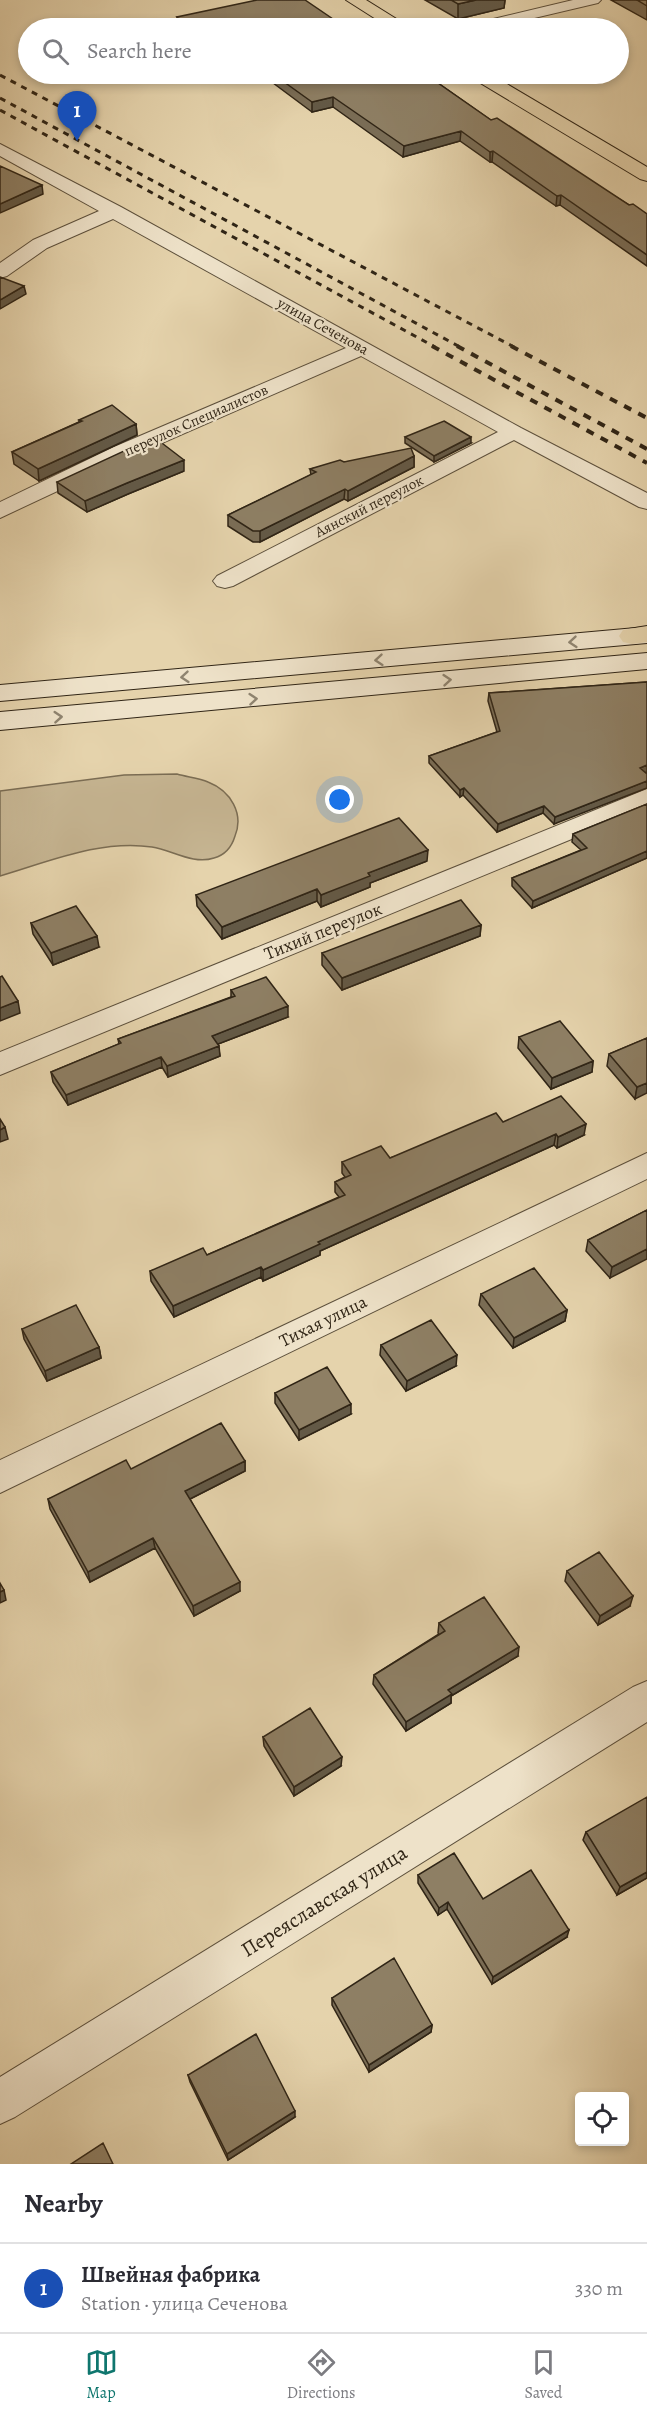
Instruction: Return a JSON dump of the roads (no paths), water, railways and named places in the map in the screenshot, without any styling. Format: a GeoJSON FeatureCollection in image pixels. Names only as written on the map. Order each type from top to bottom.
{"type":"FeatureCollection","features":[{"type":"Feature","properties":{"kind":"highway"},"geometry":{"type":"LineString","coordinates":[[354,0],[385,18]]}},
{"type":"Feature","properties":{"kind":"highway"},"geometry":{"type":"LineString","coordinates":[[495,84],[608,149],[647,175]]}},
{"type":"Feature","properties":{"kind":"main road"},"geometry":{"type":"LineString","coordinates":[[0,693],[642,635]]}},
{"type":"Feature","properties":{"kind":"main road"},"geometry":{"type":"LineString","coordinates":[[0,721],[647,661]]}},
{"type":"Feature","properties":{"kind":"street"},"geometry":{"type":"LineString","coordinates":[[516,18],[593,0]]}},
{"type":"Feature","properties":{"kind":"street","name":"улица Сеченова"},"geometry":{"type":"LineString","coordinates":[[0,149],[514,432],[647,502]]}},
{"type":"Feature","properties":{"kind":"street"},"geometry":{"type":"LineString","coordinates":[[0,272],[40,244],[115,211]]}},
{"type":"Feature","properties":{"kind":"street","name":"переулок Специалистов"},"geometry":{"type":"LineString","coordinates":[[0,511],[122,452],[362,348]]}},
{"type":"Feature","properties":{"kind":"street","name":"Аянский переулок"},"geometry":{"type":"LineString","coordinates":[[225,581],[514,432]]}},
{"type":"Feature","properties":{"kind":"street","name":"Тихий переулок"},"geometry":{"type":"LineString","coordinates":[[0,1064],[647,798]]}},
{"type":"Feature","properties":{"kind":"street","name":"Тихая улица"},"geometry":{"type":"LineString","coordinates":[[0,1477],[647,1165]]}},
{"type":"Feature","properties":{"kind":"street","name":"Переяславская улица"},"geometry":{"type":"LineString","coordinates":[[0,2102],[647,1700]]}},
{"type":"Feature","properties":{"kind":"railway"},"geometry":{"type":"LineString","coordinates":[[0,75],[514,347]]}},
{"type":"Feature","properties":{"kind":"railway"},"geometry":{"type":"LineString","coordinates":[[0,98],[460,347]]}},
{"type":"Feature","properties":{"kind":"railway"},"geometry":{"type":"LineString","coordinates":[[0,110],[435,347]]}},
{"type":"Feature","properties":{"kind":"railway"},"geometry":{"type":"LineString","coordinates":[[432,346],[647,463]]}},
{"type":"Feature","properties":{"kind":"railway"},"geometry":{"type":"LineString","coordinates":[[457,346],[647,449]]}},
{"type":"Feature","properties":{"kind":"railway"},"geometry":{"type":"LineString","coordinates":[[511,346],[647,418]]}},
{"type":"Feature","properties":{"kind":"place","name":"Швейная фабрика"},"geometry":{"type":"Point","coordinates":[77,141]}}]}
